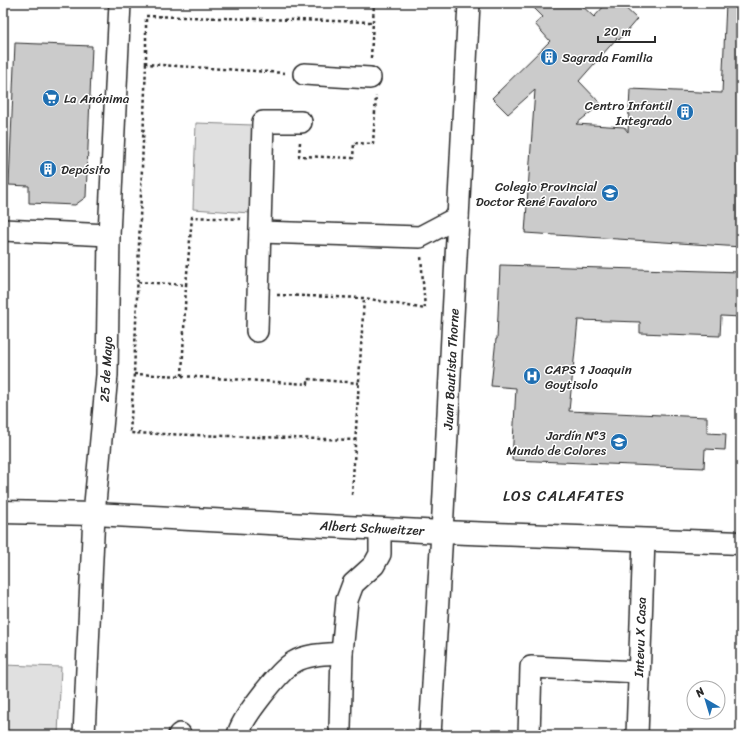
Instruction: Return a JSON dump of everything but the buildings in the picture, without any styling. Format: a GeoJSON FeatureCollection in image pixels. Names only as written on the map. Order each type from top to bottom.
{"type":"FeatureCollection","features":[{"type":"Feature","properties":{"kind":"main road","name":"Albert Schweitzer"},"geometry":{"type":"LineString","coordinates":[[3,512],[94,514],[442,532],[741,544]]}},
{"type":"Feature","properties":{"kind":"street","name":"25 de Mayo"},"geometry":{"type":"LineString","coordinates":[[84,735],[94,514],[107,375],[109,235],[120,3]]}},
{"type":"Feature","properties":{"kind":"street","name":"Juan Bautista Thorne"},"geometry":{"type":"LineString","coordinates":[[430,735],[469,3]]}},
{"type":"Feature","properties":{"kind":"street"},"geometry":{"type":"LineString","coordinates":[[304,74],[370,78]]}},
{"type":"Feature","properties":{"kind":"street"},"geometry":{"type":"LineString","coordinates":[[257,331],[263,122],[301,122]]}},
{"type":"Feature","properties":{"kind":"street"},"geometry":{"type":"LineString","coordinates":[[260,226],[420,236],[458,217]]}},
{"type":"Feature","properties":{"kind":"street"},"geometry":{"type":"LineString","coordinates":[[3,230],[109,235]]}},
{"type":"Feature","properties":{"kind":"street"},"geometry":{"type":"LineString","coordinates":[[340,728],[342,653],[347,600],[354,584],[374,565],[380,554],[380,529]]}},
{"type":"Feature","properties":{"kind":"street","name":"Intevu X Casa"},"geometry":{"type":"LineString","coordinates":[[637,735],[644,540]]}},
{"type":"Feature","properties":{"kind":"street"},"geometry":{"type":"LineString","coordinates":[[238,735],[246,717],[280,674],[294,662],[307,657],[342,653]]}},
{"type":"Feature","properties":{"kind":"street"},"geometry":{"type":"LineString","coordinates":[[529,735],[532,667],[639,672]]}},
{"type":"Feature","properties":{"kind":"path"},"geometry":{"type":"LineString","coordinates":[[299,156],[353,158],[354,143],[373,144],[377,87],[369,87],[374,3]]}},
{"type":"Feature","properties":{"kind":"path"},"geometry":{"type":"LineString","coordinates":[[355,440],[130,433],[138,282],[146,64],[146,16],[372,22]]}},
{"type":"Feature","properties":{"kind":"path"},"geometry":{"type":"LineString","coordinates":[[146,64],[304,74]]}},
{"type":"Feature","properties":{"kind":"path"},"geometry":{"type":"LineString","coordinates":[[182,376],[186,285],[192,217],[260,226]]}},
{"type":"Feature","properties":{"kind":"path"},"geometry":{"type":"LineString","coordinates":[[258,294],[364,298],[425,309],[420,236]]}},
{"type":"Feature","properties":{"kind":"path"},"geometry":{"type":"LineString","coordinates":[[138,282],[186,285]]}},
{"type":"Feature","properties":{"kind":"path"},"geometry":{"type":"LineString","coordinates":[[352,495],[364,298]]}},
{"type":"Feature","properties":{"kind":"path"},"geometry":{"type":"LineString","coordinates":[[134,374],[308,384],[308,379],[359,383]]}},
{"type":"Feature","properties":{"kind":"shaded area"},"geometry":{"type":"Polygon","coordinates":[[[196,123],[253,125],[250,213],[193,209],[196,123]]]}},
{"type":"Feature","properties":{"kind":"shaded area"},"geometry":{"type":"Polygon","coordinates":[[[3,665],[61,667],[58,735],[3,735],[3,665]]]}},
{"type":"Feature","properties":{"kind":"place","name":"Sagrada Familia"},"geometry":{"type":"Point","coordinates":[549,57]}},
{"type":"Feature","properties":{"kind":"place","name":"La Anónima"},"geometry":{"type":"Point","coordinates":[51,98]}},
{"type":"Feature","properties":{"kind":"place","name":"Centro Infantil Integrado"},"geometry":{"type":"Point","coordinates":[685,112]}},
{"type":"Feature","properties":{"kind":"place","name":"Depósito"},"geometry":{"type":"Point","coordinates":[48,169]}},
{"type":"Feature","properties":{"kind":"place","name":"Colegio Provincial Doctor René Favaloro"},"geometry":{"type":"Point","coordinates":[610,193]}},
{"type":"Feature","properties":{"kind":"place","name":"CAPS 1 Joaquin Goytisolo"},"geometry":{"type":"Point","coordinates":[532,376]}},
{"type":"Feature","properties":{"kind":"place","name":"Jardín Nº3 Mundo de Colores"},"geometry":{"type":"Point","coordinates":[619,442]}},
{"type":"Feature","properties":{"kind":"district","name":"LOS CALAFATES"},"geometry":{"type":"Point","coordinates":[564,496]}}]}
